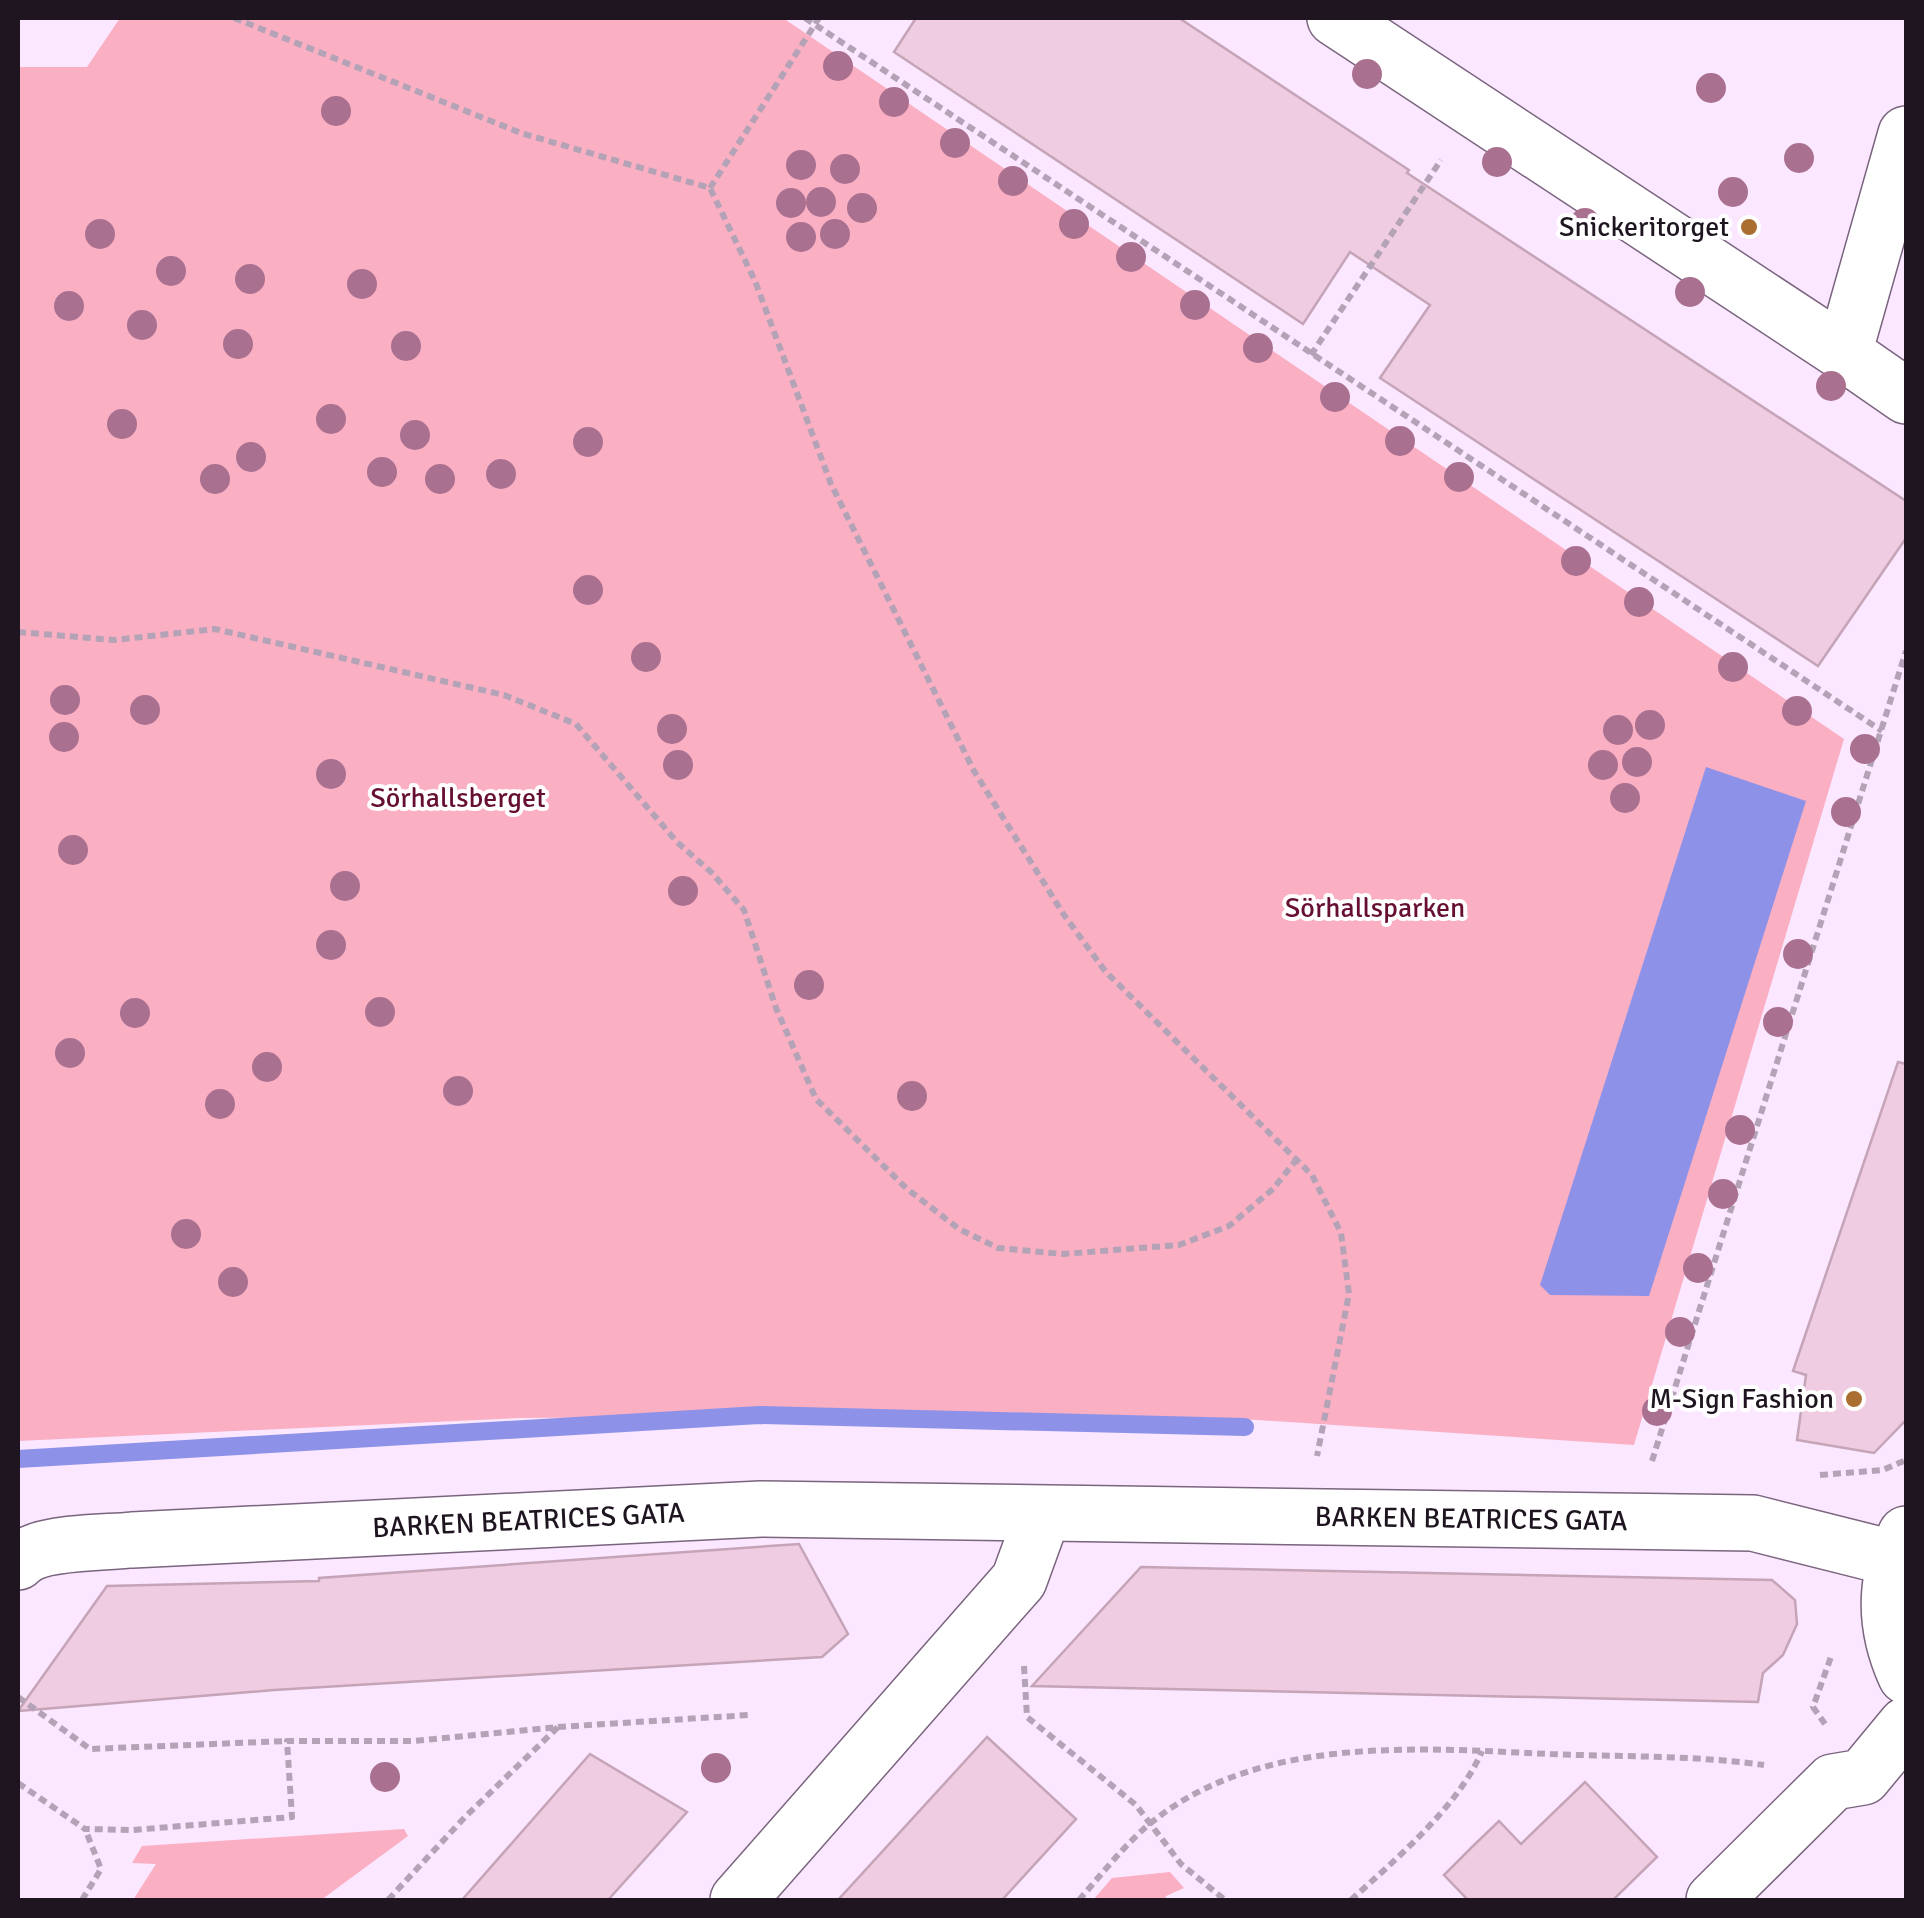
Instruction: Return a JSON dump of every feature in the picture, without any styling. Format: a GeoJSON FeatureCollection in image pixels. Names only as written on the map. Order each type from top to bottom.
{"type":"FeatureCollection","features":[{"type":"Feature","properties":{"kind":"street"},"geometry":{"type":"LineString","coordinates":[[1335,18],[1906,396]]}},
{"type":"Feature","properties":{"kind":"street"},"geometry":{"type":"LineString","coordinates":[[1844,353],[1906,134]]}},
{"type":"Feature","properties":{"kind":"street","name":"BARKEN BEATRICES GATA"},"geometry":{"type":"LineString","coordinates":[[18,1562],[24,1554],[47,1548],[132,1540],[742,1510],[1753,1523],[1901,1546]]}},
{"type":"Feature","properties":{"kind":"street"},"geometry":{"type":"LineString","coordinates":[[738,1900],[1018,1580],[1043,1514]]}},
{"type":"Feature","properties":{"kind":"street"},"geometry":{"type":"LineString","coordinates":[[1901,1546],[1890,1578],[1889,1618],[1906,1676]]}},
{"type":"Feature","properties":{"kind":"street"},"geometry":{"type":"LineString","coordinates":[[1714,1900],[1906,1725]]}},
{"type":"Feature","properties":{"kind":"path"},"geometry":{"type":"LineString","coordinates":[[234,18],[521,133],[710,188],[755,281],[831,484],[974,771],[1064,915],[1105,970],[1312,1175],[1341,1233],[1349,1294],[1317,1457]]}},
{"type":"Feature","properties":{"kind":"path"},"geometry":{"type":"LineString","coordinates":[[805,18],[817,21],[1311,355],[1882,731]]}},
{"type":"Feature","properties":{"kind":"path"},"geometry":{"type":"LineString","coordinates":[[710,188],[817,21]]}},
{"type":"Feature","properties":{"kind":"path"},"geometry":{"type":"LineString","coordinates":[[1311,355],[1475,109]]}},
{"type":"Feature","properties":{"kind":"path"},"geometry":{"type":"LineString","coordinates":[[18,632],[114,640],[215,629],[504,695],[576,724],[676,842],[712,872],[744,910],[776,1008],[816,1100],[906,1188],[959,1230],[998,1248],[1063,1254],[1179,1245],[1229,1226],[1274,1189],[1297,1159]]}},
{"type":"Feature","properties":{"kind":"path"},"geometry":{"type":"LineString","coordinates":[[1650,1467],[1906,651]]}},
{"type":"Feature","properties":{"kind":"path"},"geometry":{"type":"LineString","coordinates":[[1791,1531],[1792,1473],[1824,1475],[1882,1470],[1906,1460]]}},
{"type":"Feature","properties":{"kind":"path"},"geometry":{"type":"LineString","coordinates":[[1018,1580],[1028,1717],[1136,1805],[1181,1864],[1224,1900]]}},
{"type":"Feature","properties":{"kind":"path"},"geometry":{"type":"LineString","coordinates":[[1831,1643],[1832,1657],[1813,1706],[1848,1780]]}},
{"type":"Feature","properties":{"kind":"path"},"geometry":{"type":"LineString","coordinates":[[18,1696],[90,1749],[287,1741],[414,1741],[749,1715]]}},
{"type":"Feature","properties":{"kind":"path"},"geometry":{"type":"LineString","coordinates":[[388,1900],[465,1817],[558,1727]]}},
{"type":"Feature","properties":{"kind":"path"},"geometry":{"type":"LineString","coordinates":[[85,1830],[133,1830],[292,1816],[287,1741]]}},
{"type":"Feature","properties":{"kind":"path"},"geometry":{"type":"LineString","coordinates":[[1079,1900],[1150,1824],[1175,1806],[1250,1773],[1306,1759],[1365,1750],[1690,1758],[1762,1764],[1848,1780]]}},
{"type":"Feature","properties":{"kind":"path"},"geometry":{"type":"LineString","coordinates":[[1351,1900],[1456,1795],[1474,1772],[1482,1751]]}},
{"type":"Feature","properties":{"kind":"path"},"geometry":{"type":"LineString","coordinates":[[18,1783],[85,1830],[101,1868],[82,1900]]}},
{"type":"Feature","properties":{"kind":"green space"},"geometry":{"type":"Polygon","coordinates":[[[120,18],[783,18],[1844,739],[1634,1445],[1227,1418],[1001,1415],[519,1418],[18,1441],[18,67],[87,67],[120,18]]]}},
{"type":"Feature","properties":{"kind":"green space"},"geometry":{"type":"Polygon","coordinates":[[[404,1829],[408,1836],[321,1900],[133,1900],[156,1864],[132,1863],[142,1846],[404,1829]]]}},
{"type":"Feature","properties":{"kind":"green space"},"geometry":{"type":"Polygon","coordinates":[[[1170,1872],[1184,1888],[1165,1900],[1093,1900],[1112,1878],[1170,1872]]]}},
{"type":"Feature","properties":{"kind":"water"},"geometry":{"type":"Polygon","coordinates":[[[1706,767],[1806,801],[1649,1296],[1550,1295],[1540,1285],[1706,767]]]}},
{"type":"Feature","properties":{"kind":"building"},"geometry":{"type":"Polygon","coordinates":[[[916,18],[1179,18],[1906,501],[1906,538],[1818,666],[1380,378],[1430,305],[1350,252],[1303,324],[894,52],[916,18]]]}},
{"type":"Feature","properties":{"kind":"building"},"geometry":{"type":"Polygon","coordinates":[[[1898,1062],[1906,1064],[1906,1420],[1874,1453],[1797,1440],[1806,1375],[1793,1371],[1898,1062]]]}},
{"type":"Feature","properties":{"kind":"building"},"geometry":{"type":"Polygon","coordinates":[[[799,1544],[848,1634],[822,1657],[274,1690],[18,1711],[107,1586],[319,1581],[799,1544]]]}},
{"type":"Feature","properties":{"kind":"building"},"geometry":{"type":"Polygon","coordinates":[[[1141,1567],[1772,1580],[1795,1600],[1797,1624],[1783,1655],[1763,1673],[1758,1702],[1032,1686],[1141,1567]]]}},
{"type":"Feature","properties":{"kind":"building"},"geometry":{"type":"Polygon","coordinates":[[[987,1737],[1076,1819],[1002,1900],[838,1900],[987,1737]]]}},
{"type":"Feature","properties":{"kind":"building"},"geometry":{"type":"Polygon","coordinates":[[[590,1754],[687,1812],[608,1900],[462,1900],[590,1754]]]}},
{"type":"Feature","properties":{"kind":"building"},"geometry":{"type":"Polygon","coordinates":[[[1585,1782],[1657,1857],[1613,1900],[1463,1900],[1466,1898],[1444,1875],[1472,1847],[1499,1821],[1521,1844],[1585,1782]]]}},
{"type":"Feature","properties":{"kind":"waterway"},"geometry":{"type":"LineString","coordinates":[[18,1459],[759,1415],[1245,1427]]}},
{"type":"Feature","properties":{"kind":"place","name":"Snickeritorget"},"geometry":{"type":"Point","coordinates":[1749,227]}},
{"type":"Feature","properties":{"kind":"place","name":"M-Sign Fashion"},"geometry":{"type":"Point","coordinates":[1854,1399]}},
{"type":"Feature","properties":{"kind":"park label","name":"Sörhallsberget"},"geometry":{"type":"Point","coordinates":[458,798]}},
{"type":"Feature","properties":{"kind":"park label","name":"Sörhallsparken"},"geometry":{"type":"Point","coordinates":[1375,908]}}]}
